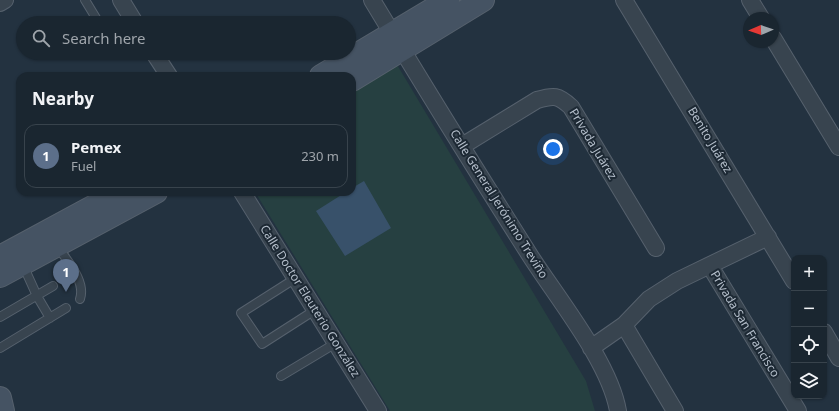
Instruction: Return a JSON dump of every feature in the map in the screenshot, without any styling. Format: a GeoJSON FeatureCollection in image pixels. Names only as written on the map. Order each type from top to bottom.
{"type":"FeatureCollection","features":[{"type":"Feature","properties":{"kind":"street"},"geometry":{"type":"LineString","coordinates":[[0,3],[5,0]]}},
{"type":"Feature","properties":{"kind":"street"},"geometry":{"type":"LineString","coordinates":[[121,0],[131,16]]}},
{"type":"Feature","properties":{"kind":"street","name":"Calle General Jerónimo Treviño"},"geometry":{"type":"LineString","coordinates":[[372,0],[462,146],[591,348],[607,376],[618,411]]}},
{"type":"Feature","properties":{"kind":"street"},"geometry":{"type":"LineString","coordinates":[[356,77],[448,0]]}},
{"type":"Feature","properties":{"kind":"street"},"geometry":{"type":"LineString","coordinates":[[330,72],[397,42],[483,0]]}},
{"type":"Feature","properties":{"kind":"street","name":"Benito Juárez"},"geometry":{"type":"LineString","coordinates":[[624,0],[791,276]]}},
{"type":"Feature","properties":{"kind":"street"},"geometry":{"type":"LineString","coordinates":[[750,0],[757,12]]}},
{"type":"Feature","properties":{"kind":"street"},"geometry":{"type":"LineString","coordinates":[[779,48],[839,147]]}},
{"type":"Feature","properties":{"kind":"street"},"geometry":{"type":"LineString","coordinates":[[159,60],[166,72]]}},
{"type":"Feature","properties":{"kind":"street","name":"Privada Juárez"},"geometry":{"type":"LineString","coordinates":[[462,146],[537,100],[550,96],[562,98],[572,107],[656,248]]}},
{"type":"Feature","properties":{"kind":"street"},"geometry":{"type":"LineString","coordinates":[[53,239],[114,196]]}},
{"type":"Feature","properties":{"kind":"street"},"geometry":{"type":"LineString","coordinates":[[0,276],[13,257],[147,196]]}},
{"type":"Feature","properties":{"kind":"street","name":"Calle Doctor Eleuterio González"},"geometry":{"type":"LineString","coordinates":[[245,196],[378,411]]}},
{"type":"Feature","properties":{"kind":"street"},"geometry":{"type":"LineString","coordinates":[[710,266],[768,237]]}},
{"type":"Feature","properties":{"kind":"street","name":"Privada San Francisco"},"geometry":{"type":"LineString","coordinates":[[591,348],[624,325],[649,299],[677,281],[710,266],[798,411]]}},
{"type":"Feature","properties":{"kind":"street"},"geometry":{"type":"LineString","coordinates":[[624,325],[675,411]]}},
{"type":"Feature","properties":{"kind":"street"},"geometry":{"type":"LineString","coordinates":[[827,337],[839,358]]}},
{"type":"Feature","properties":{"kind":"street"},"geometry":{"type":"LineString","coordinates":[[0,398],[3,411]]}},
{"type":"Feature","properties":{"kind":"lane"},"geometry":{"type":"LineString","coordinates":[[85,0],[95,16]]}},
{"type":"Feature","properties":{"kind":"lane"},"geometry":{"type":"LineString","coordinates":[[53,239],[71,276],[81,283],[82,292],[80,299]]}},
{"type":"Feature","properties":{"kind":"lane"},"geometry":{"type":"LineString","coordinates":[[13,257],[50,318]]}},
{"type":"Feature","properties":{"kind":"lane"},"geometry":{"type":"LineString","coordinates":[[296,278],[241,313],[262,344],[315,310]]}},
{"type":"Feature","properties":{"kind":"lane"},"geometry":{"type":"LineString","coordinates":[[0,317],[53,286]]}},
{"type":"Feature","properties":{"kind":"lane"},"geometry":{"type":"LineString","coordinates":[[0,348],[66,308]]}},
{"type":"Feature","properties":{"kind":"lane"},"geometry":{"type":"LineString","coordinates":[[281,376],[336,343]]}},
{"type":"Feature","properties":{"kind":"green space"},"geometry":{"type":"Polygon","coordinates":[[[396,63],[586,381],[595,411],[390,411],[257,196],[356,196],[356,87],[396,63]]]}},
{"type":"Feature","properties":{"kind":"water"},"geometry":{"type":"Polygon","coordinates":[[[364,181],[391,228],[345,256],[316,211],[340,196],[356,196],[356,186],[364,181]]]}},
{"type":"Feature","properties":{"kind":"place","name":"Pemex"},"geometry":{"type":"Point","coordinates":[66,292]}}]}
